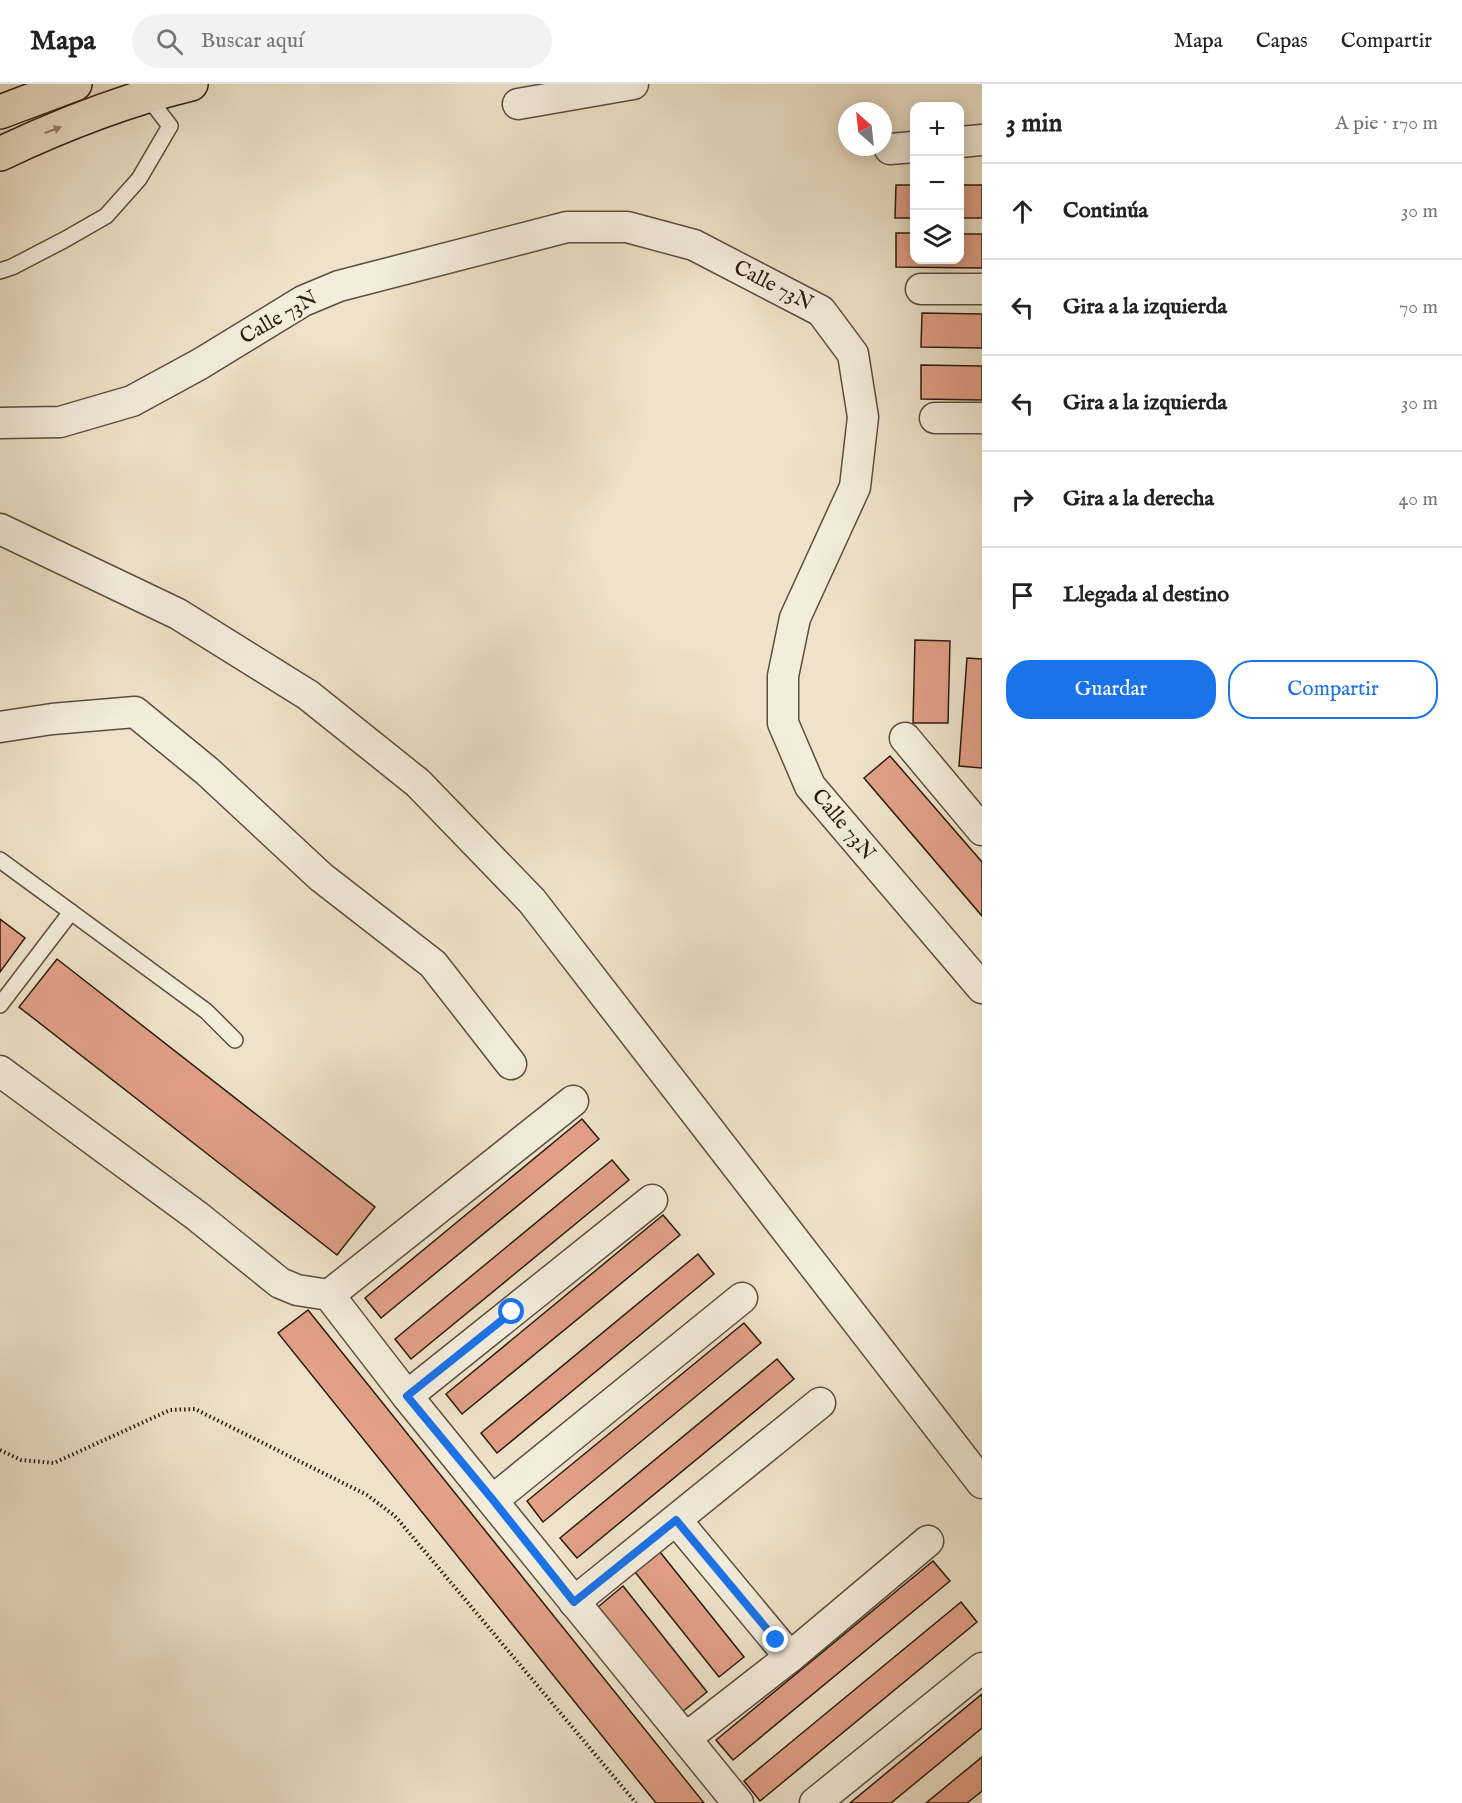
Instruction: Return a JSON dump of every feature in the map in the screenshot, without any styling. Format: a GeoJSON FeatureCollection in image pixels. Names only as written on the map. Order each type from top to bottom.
{"type":"FeatureCollection","features":[{"type":"Feature","properties":{"kind":"highway"},"geometry":{"type":"LineString","coordinates":[[0,112],[75,84]]}},
{"type":"Feature","properties":{"kind":"highway"},"geometry":{"type":"LineString","coordinates":[[0,154],[35,137],[146,94],[191,84]]}},
{"type":"Feature","properties":{"kind":"street"},"geometry":{"type":"LineString","coordinates":[[518,104],[633,84]]}},
{"type":"Feature","properties":{"kind":"street"},"geometry":{"type":"LineString","coordinates":[[964,142],[982,140]]}},
{"type":"Feature","properties":{"kind":"street","name":"Calle 73N"},"geometry":{"type":"LineString","coordinates":[[0,423],[60,422],[132,401],[200,364],[303,301],[330,290],[567,227],[627,227],[694,245],[821,311],[853,354],[863,417],[855,487],[795,618],[783,676],[783,723],[810,786],[982,988]]}},
{"type":"Feature","properties":{"kind":"street"},"geometry":{"type":"LineString","coordinates":[[921,288],[982,289]]}},
{"type":"Feature","properties":{"kind":"street"},"geometry":{"type":"LineString","coordinates":[[935,418],[982,418]]}},
{"type":"Feature","properties":{"kind":"street"},"geometry":{"type":"LineString","coordinates":[[0,529],[178,614],[308,695],[418,783],[532,901],[982,1483]]}},
{"type":"Feature","properties":{"kind":"street"},"geometry":{"type":"LineString","coordinates":[[0,727],[52,719],[135,712],[207,771],[321,877],[433,964],[511,1064]]}},
{"type":"Feature","properties":{"kind":"street"},"geometry":{"type":"LineString","coordinates":[[905,738],[982,830]]}},
{"type":"Feature","properties":{"kind":"street"},"geometry":{"type":"LineString","coordinates":[[0,1071],[197,1216],[280,1283],[297,1290],[329,1295],[407,1396],[738,1803]]}},
{"type":"Feature","properties":{"kind":"street"},"geometry":{"type":"LineString","coordinates":[[329,1295],[573,1101]]}},
{"type":"Feature","properties":{"kind":"street"},"geometry":{"type":"LineString","coordinates":[[407,1396],[652,1200]]}},
{"type":"Feature","properties":{"kind":"street"},"geometry":{"type":"LineString","coordinates":[[493,1500],[742,1298]]}},
{"type":"Feature","properties":{"kind":"street"},"geometry":{"type":"LineString","coordinates":[[574,1602],[820,1403]]}},
{"type":"Feature","properties":{"kind":"street"},"geometry":{"type":"LineString","coordinates":[[676,1520],[790,1657]]}},
{"type":"Feature","properties":{"kind":"street"},"geometry":{"type":"LineString","coordinates":[[686,1738],[790,1657],[928,1541]]}},
{"type":"Feature","properties":{"kind":"street"},"geometry":{"type":"LineString","coordinates":[[815,1803],[982,1668]]}},
{"type":"Feature","properties":{"kind":"lane"},"geometry":{"type":"LineString","coordinates":[[0,271],[12,267],[106,216],[139,179],[170,126],[146,94]]}},
{"type":"Feature","properties":{"kind":"lane"},"geometry":{"type":"LineString","coordinates":[[0,860],[206,1011],[235,1040]]}},
{"type":"Feature","properties":{"kind":"lane"},"geometry":{"type":"LineString","coordinates":[[0,1005],[72,912]]}},
{"type":"Feature","properties":{"kind":"path"},"geometry":{"type":"LineString","coordinates":[[0,1449],[21,1460],[54,1463],[170,1410],[195,1409],[367,1495],[395,1516],[636,1803]]}},
{"type":"Feature","properties":{"kind":"building"},"geometry":{"type":"Polygon","coordinates":[[[896,185],[910,185],[910,218],[895,218],[896,185]]]}},
{"type":"Feature","properties":{"kind":"building"},"geometry":{"type":"Polygon","coordinates":[[[964,185],[982,185],[982,218],[964,218],[964,185]]]}},
{"type":"Feature","properties":{"kind":"building"},"geometry":{"type":"Polygon","coordinates":[[[896,233],[910,233],[910,264],[964,264],[964,234],[982,234],[982,268],[896,267],[896,233]]]}},
{"type":"Feature","properties":{"kind":"building"},"geometry":{"type":"Polygon","coordinates":[[[922,313],[982,314],[982,348],[921,347],[922,313]]]}},
{"type":"Feature","properties":{"kind":"building"},"geometry":{"type":"Polygon","coordinates":[[[921,365],[982,366],[982,400],[921,399],[921,365]]]}},
{"type":"Feature","properties":{"kind":"building"},"geometry":{"type":"Polygon","coordinates":[[[915,640],[950,641],[948,723],[913,723],[915,640]]]}},
{"type":"Feature","properties":{"kind":"building"},"geometry":{"type":"Polygon","coordinates":[[[967,658],[982,659],[982,768],[959,766],[967,658]]]}},
{"type":"Feature","properties":{"kind":"building"},"geometry":{"type":"Polygon","coordinates":[[[890,756],[982,862],[982,916],[864,778],[890,756]]]}},
{"type":"Feature","properties":{"kind":"building"},"geometry":{"type":"Polygon","coordinates":[[[0,919],[25,938],[0,972],[0,919]]]}},
{"type":"Feature","properties":{"kind":"building"},"geometry":{"type":"Polygon","coordinates":[[[57,959],[375,1207],[337,1255],[19,1007],[57,959]]]}},
{"type":"Feature","properties":{"kind":"building"},"geometry":{"type":"Polygon","coordinates":[[[582,1119],[599,1139],[381,1318],[365,1298],[582,1119]]]}},
{"type":"Feature","properties":{"kind":"building"},"geometry":{"type":"Polygon","coordinates":[[[612,1160],[629,1180],[411,1359],[395,1339],[612,1160]]]}},
{"type":"Feature","properties":{"kind":"building"},"geometry":{"type":"Polygon","coordinates":[[[663,1215],[680,1235],[462,1414],[446,1394],[663,1215]]]}},
{"type":"Feature","properties":{"kind":"building"},"geometry":{"type":"Polygon","coordinates":[[[698,1254],[714,1274],[497,1453],[481,1433],[698,1254]]]}},
{"type":"Feature","properties":{"kind":"building"},"geometry":{"type":"Polygon","coordinates":[[[308,1310],[704,1803],[656,1803],[278,1333],[308,1310]]]}},
{"type":"Feature","properties":{"kind":"building"},"geometry":{"type":"Polygon","coordinates":[[[744,1323],[761,1343],[543,1522],[527,1501],[744,1323]]]}},
{"type":"Feature","properties":{"kind":"building"},"geometry":{"type":"Polygon","coordinates":[[[777,1359],[794,1379],[577,1558],[560,1538],[777,1359]]]}},
{"type":"Feature","properties":{"kind":"building"},"geometry":{"type":"Polygon","coordinates":[[[660,1552],[744,1657],[719,1677],[635,1572],[660,1552]]]}},
{"type":"Feature","properties":{"kind":"building"},"geometry":{"type":"Polygon","coordinates":[[[933,1561],[950,1581],[733,1760],[716,1740],[933,1561]]]}},
{"type":"Feature","properties":{"kind":"building"},"geometry":{"type":"Polygon","coordinates":[[[623,1586],[707,1692],[682,1712],[598,1607],[623,1586]]]}},
{"type":"Feature","properties":{"kind":"building"},"geometry":{"type":"Polygon","coordinates":[[[961,1602],[977,1622],[760,1801],[744,1781],[961,1602]]]}},
{"type":"Feature","properties":{"kind":"building"},"geometry":{"type":"Polygon","coordinates":[[[982,1694],[982,1728],[891,1803],[850,1803],[982,1694]]]}},
{"type":"Feature","properties":{"kind":"building"},"geometry":{"type":"Polygon","coordinates":[[[982,1757],[982,1791],[967,1803],[926,1803],[982,1757]]]}},
{"type":"Feature","properties":{"kind":"route"},"geometry":{"type":"LineString","coordinates":[[512,1312],[407,1396],[574,1602],[676,1520],[776,1640]]}}]}
